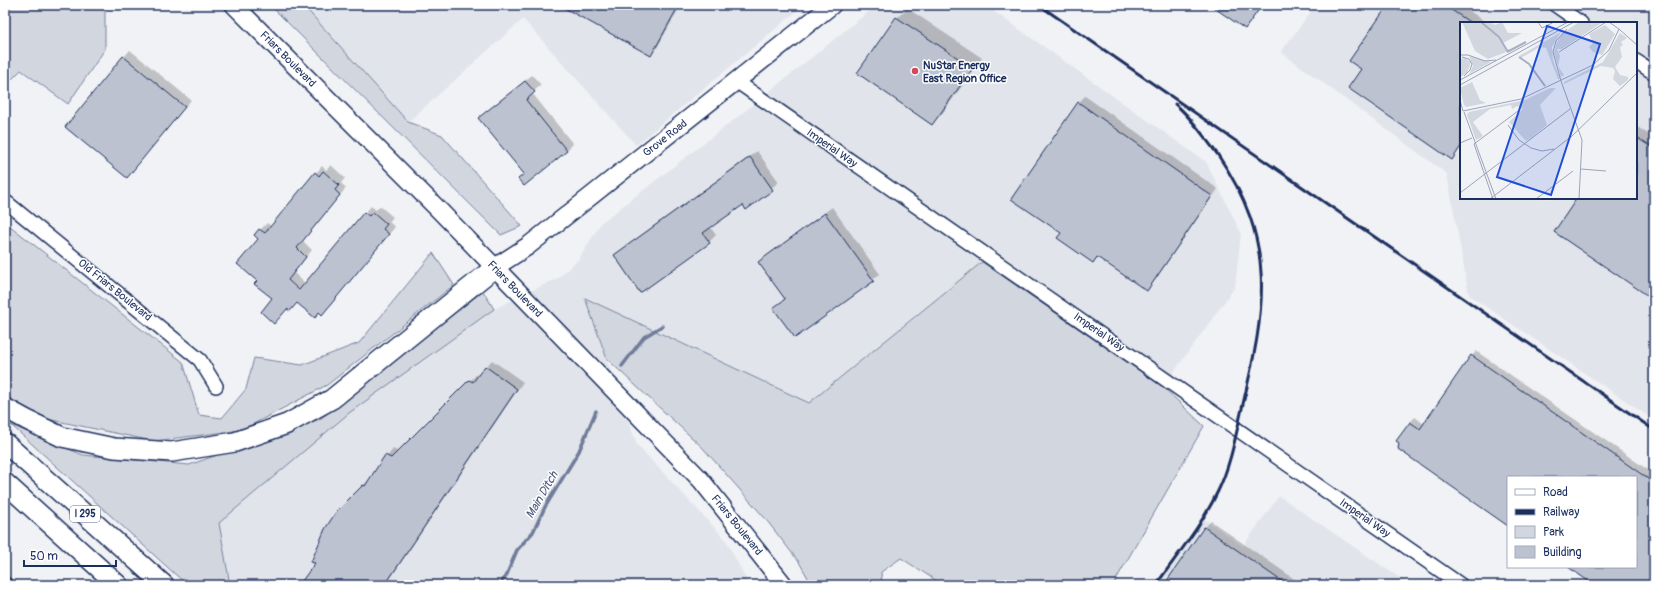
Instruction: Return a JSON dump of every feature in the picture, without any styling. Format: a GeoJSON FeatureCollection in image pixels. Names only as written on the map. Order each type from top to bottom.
{"type":"FeatureCollection","features":[{"type":"Feature","properties":{"kind":"highway"},"geometry":{"type":"LineString","coordinates":[[5,408],[62,437],[114,448],[172,452],[235,442],[287,424],[332,399],[494,268]]}},
{"type":"Feature","properties":{"kind":"highway","name":"I 295"},"geometry":{"type":"LineString","coordinates":[[5,443],[164,585]]}},
{"type":"Feature","properties":{"kind":"highway","name":"I 295"},"geometry":{"type":"LineString","coordinates":[[5,483],[57,528],[118,585]]}},
{"type":"Feature","properties":{"kind":"main road","name":"Friars Boulevard"},"geometry":{"type":"LineString","coordinates":[[234,5],[370,140],[702,480],[784,585]]}},
{"type":"Feature","properties":{"kind":"main road","name":"Grove Road"},"geometry":{"type":"LineString","coordinates":[[494,268],[528,246],[832,5]]}},
{"type":"Feature","properties":{"kind":"street"},"geometry":{"type":"LineString","coordinates":[[1555,5],[1580,22]]}},
{"type":"Feature","properties":{"kind":"street"},"geometry":{"type":"LineString","coordinates":[[1637,62],[1654,73]]}},
{"type":"Feature","properties":{"kind":"street","name":"Imperial Way"},"geometry":{"type":"LineString","coordinates":[[736,81],[1461,585]]}},
{"type":"Feature","properties":{"kind":"street","name":"Old Friars Boulevard"},"geometry":{"type":"LineString","coordinates":[[5,201],[200,360],[216,386]]}},
{"type":"Feature","properties":{"kind":"shaded area"},"geometry":{"type":"Polygon","coordinates":[[[303,5],[804,5],[636,145],[523,19],[408,122],[303,5]]]}},
{"type":"Feature","properties":{"kind":"shaded area"},"geometry":{"type":"Polygon","coordinates":[[[877,5],[985,5],[1206,162],[1241,233],[1235,287],[1163,387],[982,262],[809,403],[585,298],[637,445],[726,540],[749,585],[228,584],[218,523],[349,413],[494,309],[558,278],[579,259],[601,223],[735,119],[877,5]]]}},
{"type":"Feature","properties":{"kind":"shaded area"},"geometry":{"type":"Polygon","coordinates":[[[1316,5],[1654,5],[1654,420],[1469,295],[1447,174],[1281,52],[1316,5]]]}},
{"type":"Feature","properties":{"kind":"shaded area"},"geometry":{"type":"Polygon","coordinates":[[[1279,496],[1410,585],[1155,585],[1203,518],[1243,546],[1279,496]]]}},
{"type":"Feature","properties":{"kind":"green space"},"geometry":{"type":"Polygon","coordinates":[[[5,5],[105,5],[105,49],[68,104],[21,70],[5,86],[5,5]]]}},
{"type":"Feature","properties":{"kind":"green space"},"geometry":{"type":"Polygon","coordinates":[[[270,5],[303,5],[408,122],[442,135],[522,226],[501,235],[270,5]]]}},
{"type":"Feature","properties":{"kind":"green space"},"geometry":{"type":"Polygon","coordinates":[[[5,222],[183,362],[199,415],[222,418],[246,389],[254,358],[302,365],[359,343],[433,253],[454,285],[327,385],[242,430],[153,441],[28,415],[5,397],[5,222]]]}},
{"type":"Feature","properties":{"kind":"green space"},"geometry":{"type":"Polygon","coordinates":[[[982,262],[1163,387],[1204,426],[1113,585],[943,585],[901,558],[881,572],[882,585],[812,585],[799,562],[764,517],[702,447],[607,359],[585,298],[809,403],[982,262]]]}},
{"type":"Feature","properties":{"kind":"green space"},"geometry":{"type":"Polygon","coordinates":[[[483,291],[494,309],[349,413],[219,523],[230,585],[187,585],[11,425],[83,455],[189,465],[320,419],[483,291]]]}},
{"type":"Feature","properties":{"kind":"building"},"geometry":{"type":"Polygon","coordinates":[[[559,5],[679,5],[651,56],[559,5]]]}},
{"type":"Feature","properties":{"kind":"building"},"geometry":{"type":"Polygon","coordinates":[[[1210,5],[1262,5],[1245,29],[1210,5]]]}},
{"type":"Feature","properties":{"kind":"building"},"geometry":{"type":"Polygon","coordinates":[[[1388,5],[1393,5],[1400,11],[1405,5],[1444,5],[1470,22],[1460,22],[1460,148],[1452,160],[1348,88],[1361,69],[1349,61],[1388,5]]]}},
{"type":"Feature","properties":{"kind":"building","name":"NuStar Energy East Region Office"},"geometry":{"type":"Polygon","coordinates":[[[896,17],[973,68],[932,125],[857,73],[896,17]]]}},
{"type":"Feature","properties":{"kind":"building"},"geometry":{"type":"Polygon","coordinates":[[[123,56],[185,107],[127,178],[65,127],[123,56]]]}},
{"type":"Feature","properties":{"kind":"building"},"geometry":{"type":"Polygon","coordinates":[[[525,81],[535,92],[526,100],[567,151],[524,186],[518,179],[524,174],[478,118],[525,81]]]}},
{"type":"Feature","properties":{"kind":"building"},"geometry":{"type":"Polygon","coordinates":[[[1078,102],[1212,196],[1147,291],[1097,257],[1093,263],[1057,238],[1061,233],[1011,199],[1078,102]]]}},
{"type":"Feature","properties":{"kind":"building"},"geometry":{"type":"Polygon","coordinates":[[[1637,138],[1654,149],[1654,300],[1554,232],[1576,199],[1637,199],[1637,138]]]}},
{"type":"Feature","properties":{"kind":"building"},"geometry":{"type":"Polygon","coordinates":[[[750,157],[773,190],[746,210],[743,205],[703,233],[710,243],[640,293],[614,255],[750,157]]]}},
{"type":"Feature","properties":{"kind":"building"},"geometry":{"type":"Polygon","coordinates":[[[323,171],[339,185],[335,190],[340,195],[297,248],[306,257],[288,280],[299,290],[364,212],[369,216],[373,212],[387,224],[383,229],[389,234],[322,315],[319,312],[315,318],[297,303],[290,311],[287,309],[274,324],[261,312],[272,298],[254,284],[257,281],[237,264],[258,239],[254,235],[259,229],[265,233],[315,172],[319,176],[323,171]]]}},
{"type":"Feature","properties":{"kind":"building"},"geometry":{"type":"Polygon","coordinates":[[[825,213],[874,281],[795,338],[773,308],[785,299],[758,262],[825,213]]]}},
{"type":"Feature","properties":{"kind":"building"},"geometry":{"type":"Polygon","coordinates":[[[1471,355],[1654,483],[1654,585],[1594,585],[1569,568],[1637,568],[1637,476],[1507,476],[1507,525],[1398,449],[1399,443],[1396,441],[1410,422],[1420,429],[1471,355]]]}},
{"type":"Feature","properties":{"kind":"building"},"geometry":{"type":"Polygon","coordinates":[[[485,366],[517,389],[385,585],[299,585],[315,563],[311,562],[325,529],[336,512],[363,485],[365,486],[385,455],[391,458],[469,380],[473,382],[485,366]]]}},
{"type":"Feature","properties":{"kind":"building"},"geometry":{"type":"Polygon","coordinates":[[[1204,527],[1287,585],[1164,585],[1204,527]]]}},
{"type":"Feature","properties":{"kind":"waterway","name":"Main Ditch"},"geometry":{"type":"LineString","coordinates":[[622,366],[644,337],[662,326]]}},
{"type":"Feature","properties":{"kind":"waterway","name":"Main Ditch"},"geometry":{"type":"LineString","coordinates":[[500,585],[507,574],[517,550],[533,532],[545,507],[579,451],[596,411]]}},
{"type":"Feature","properties":{"kind":"railway"},"geometry":{"type":"LineString","coordinates":[[1039,5],[1654,430]]}},
{"type":"Feature","properties":{"kind":"railway"},"geometry":{"type":"LineString","coordinates":[[1156,585],[1205,516],[1223,481],[1233,449],[1251,369],[1261,306],[1261,276],[1258,247],[1250,217],[1237,187],[1218,155],[1193,122],[1175,104]]}},
{"type":"Feature","properties":{"kind":"place","name":"NuStar Energy East Region Office"},"geometry":{"type":"Point","coordinates":[915,71]}}]}
